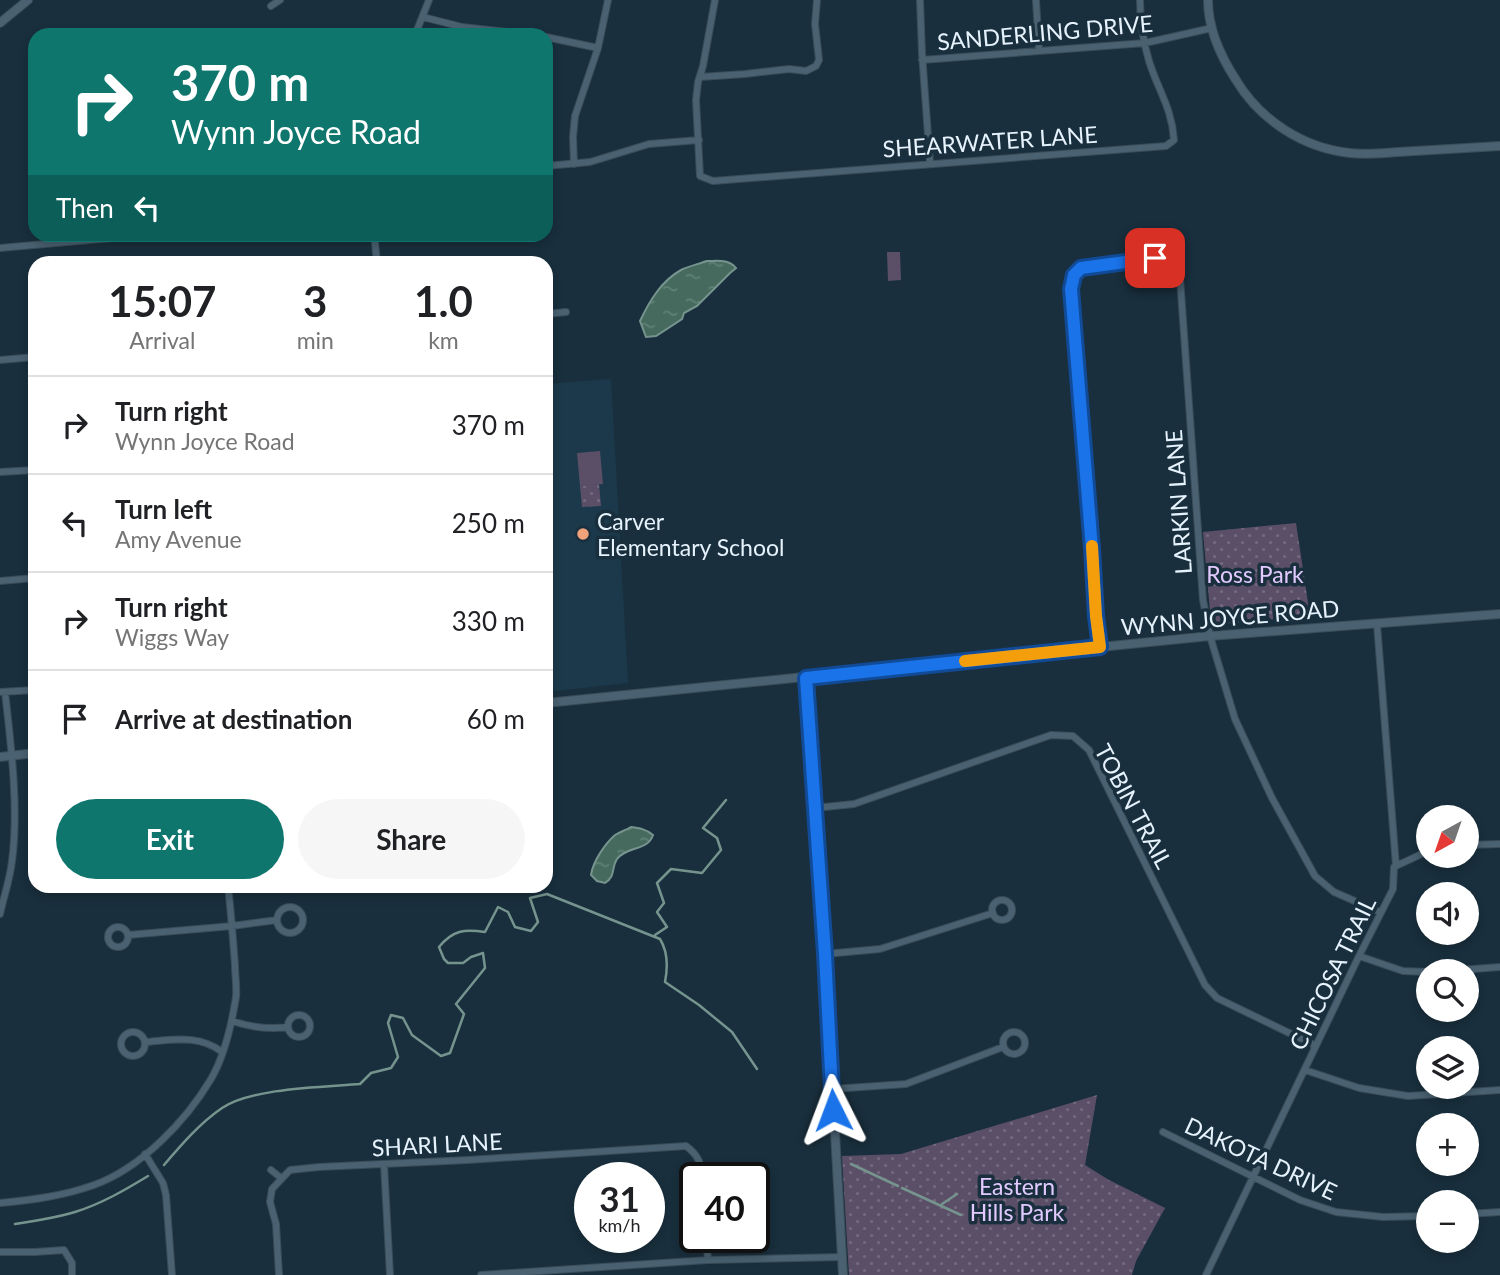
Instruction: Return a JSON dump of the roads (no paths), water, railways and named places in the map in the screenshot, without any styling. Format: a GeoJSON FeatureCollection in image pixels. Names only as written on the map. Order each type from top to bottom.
{"type":"FeatureCollection","features":[{"type":"Feature","properties":{"kind":"street"},"geometry":{"type":"LineString","coordinates":[[0,23],[28,0]]}},
{"type":"Feature","properties":{"kind":"street"},"geometry":{"type":"LineString","coordinates":[[271,6],[280,0]]}},
{"type":"Feature","properties":{"kind":"street"},"geometry":{"type":"LineString","coordinates":[[418,28],[429,0]]}},
{"type":"Feature","properties":{"kind":"street"},"geometry":{"type":"LineString","coordinates":[[574,164],[575,116],[598,48],[608,0]]}},
{"type":"Feature","properties":{"kind":"street"},"geometry":{"type":"LineString","coordinates":[[553,166],[598,160],[649,144],[699,139],[696,100],[715,0]]}},
{"type":"Feature","properties":{"kind":"street"},"geometry":{"type":"LineString","coordinates":[[700,77],[789,69],[806,71],[816,66],[819,60],[817,0]]}},
{"type":"Feature","properties":{"kind":"street"},"geometry":{"type":"LineString","coordinates":[[920,0],[930,163]]}},
{"type":"Feature","properties":{"kind":"street"},"geometry":{"type":"LineString","coordinates":[[1036,0],[1039,51]]}},
{"type":"Feature","properties":{"kind":"street"},"geometry":{"type":"LineString","coordinates":[[1140,0],[1145,43]]}},
{"type":"Feature","properties":{"kind":"street"},"geometry":{"type":"LineString","coordinates":[[1208,0],[1212,28],[1226,65],[1248,98],[1279,127],[1311,144],[1356,154],[1500,146]]}},
{"type":"Feature","properties":{"kind":"street"},"geometry":{"type":"LineString","coordinates":[[423,17],[471,28]]}},
{"type":"Feature","properties":{"kind":"street","name":"SANDERLING DRIVE"},"geometry":{"type":"LineString","coordinates":[[922,61],[1145,43],[1212,28]]}},
{"type":"Feature","properties":{"kind":"street"},"geometry":{"type":"LineString","coordinates":[[553,38],[598,48]]}},
{"type":"Feature","properties":{"kind":"street","name":"SHEARWATER LANE"},"geometry":{"type":"LineString","coordinates":[[699,139],[700,176],[713,181],[1166,145],[1174,140],[1171,115],[1149,61],[1145,43]]}},
{"type":"Feature","properties":{"kind":"street"},"geometry":{"type":"LineString","coordinates":[[0,248],[36,242]]}},
{"type":"Feature","properties":{"kind":"street","name":"LARKIN LANE"},"geometry":{"type":"LineString","coordinates":[[1100,647],[1071,289],[1074,275],[1081,268],[1155,258],[1171,262],[1180,278],[1203,600],[1210,636],[1235,719],[1272,798],[1315,876],[1334,892],[1380,912]]}},
{"type":"Feature","properties":{"kind":"street"},"geometry":{"type":"LineString","coordinates":[[553,313],[566,312]]}},
{"type":"Feature","properties":{"kind":"street"},"geometry":{"type":"LineString","coordinates":[[0,360],[28,358]]}},
{"type":"Feature","properties":{"kind":"street"},"geometry":{"type":"LineString","coordinates":[[0,472],[28,470]]}},
{"type":"Feature","properties":{"kind":"street"},"geometry":{"type":"LineString","coordinates":[[0,581],[28,579]]}},
{"type":"Feature","properties":{"kind":"street","name":"WYNN JOYCE ROAD"},"geometry":{"type":"LineString","coordinates":[[553,702],[1210,636],[1500,614]]}},
{"type":"Feature","properties":{"kind":"street","name":"CHICOSA TRAIL"},"geometry":{"type":"LineString","coordinates":[[1206,1275],[1393,889],[1396,866],[1377,624]]}},
{"type":"Feature","properties":{"kind":"street"},"geometry":{"type":"LineString","coordinates":[[806,678],[843,1275]]}},
{"type":"Feature","properties":{"kind":"street"},"geometry":{"type":"LineString","coordinates":[[0,914],[12,861],[14,821],[12,756],[3,692],[28,690]]}},
{"type":"Feature","properties":{"kind":"street","name":"TOBIN TRAIL"},"geometry":{"type":"LineString","coordinates":[[815,808],[853,804],[1051,735],[1073,736],[1089,750],[1205,985],[1217,998],[1316,1046]]}},
{"type":"Feature","properties":{"kind":"street"},"geometry":{"type":"LineString","coordinates":[[0,757],[28,754]]}},
{"type":"Feature","properties":{"kind":"street"},"geometry":{"type":"LineString","coordinates":[[1479,845],[1500,844]]}},
{"type":"Feature","properties":{"kind":"street"},"geometry":{"type":"LineString","coordinates":[[1396,866],[1416,856]]}},
{"type":"Feature","properties":{"kind":"street"},"geometry":{"type":"LineString","coordinates":[[0,1203],[52,1197],[95,1185],[120,1173],[167,1136],[194,1103],[212,1077],[232,1021],[236,994],[229,893]]}},
{"type":"Feature","properties":{"kind":"street"},"geometry":{"type":"LineString","coordinates":[[290,907],[298,910],[303,917],[302,925],[292,933],[284,931],[277,920],[280,912],[290,907]]}},
{"type":"Feature","properties":{"kind":"street"},"geometry":{"type":"LineString","coordinates":[[825,954],[880,949],[993,913]]}},
{"type":"Feature","properties":{"kind":"street"},"geometry":{"type":"LineString","coordinates":[[128,935],[277,920]]}},
{"type":"Feature","properties":{"kind":"street"},"geometry":{"type":"LineString","coordinates":[[1359,956],[1403,971],[1416,972]]}},
{"type":"Feature","properties":{"kind":"street"},"geometry":{"type":"LineString","coordinates":[[1479,969],[1500,967]]}},
{"type":"Feature","properties":{"kind":"street"},"geometry":{"type":"LineString","coordinates":[[232,1021],[274,1029],[288,1027]]}},
{"type":"Feature","properties":{"kind":"street"},"geometry":{"type":"LineString","coordinates":[[134,1031],[142,1035],[145,1042],[141,1054],[133,1056],[125,1054],[120,1043],[123,1035],[134,1031]]}},
{"type":"Feature","properties":{"kind":"street"},"geometry":{"type":"LineString","coordinates":[[145,1042],[192,1040],[214,1046],[222,1052]]}},
{"type":"Feature","properties":{"kind":"street"},"geometry":{"type":"LineString","coordinates":[[832,1089],[906,1084],[1003,1047]]}},
{"type":"Feature","properties":{"kind":"street"},"geometry":{"type":"LineString","coordinates":[[1305,1070],[1359,1088],[1408,1096],[1500,1090]]}},
{"type":"Feature","properties":{"kind":"street","name":"DAKOTA DRIVE"},"geometry":{"type":"LineString","coordinates":[[1163,1132],[1300,1200],[1336,1212],[1383,1217],[1416,1216]]}},
{"type":"Feature","properties":{"kind":"street","name":"SHARI LANE"},"geometry":{"type":"LineString","coordinates":[[281,1178],[290,1170],[319,1167],[686,1146],[697,1154],[699,1162]]}},
{"type":"Feature","properties":{"kind":"street"},"geometry":{"type":"LineString","coordinates":[[145,1154],[163,1183],[166,1195],[172,1275]]}},
{"type":"Feature","properties":{"kind":"street"},"geometry":{"type":"LineString","coordinates":[[384,1164],[390,1275]]}},
{"type":"Feature","properties":{"kind":"street"},"geometry":{"type":"LineString","coordinates":[[271,1170],[281,1178],[272,1189],[270,1202],[276,1224],[279,1275]]}},
{"type":"Feature","properties":{"kind":"street"},"geometry":{"type":"LineString","coordinates":[[1479,1213],[1500,1212]]}},
{"type":"Feature","properties":{"kind":"street"},"geometry":{"type":"LineString","coordinates":[[0,1252],[64,1250],[72,1263],[72,1275]]}},
{"type":"Feature","properties":{"kind":"street"},"geometry":{"type":"LineString","coordinates":[[707,1253],[708,1260]]}},
{"type":"Feature","properties":{"kind":"street"},"geometry":{"type":"LineString","coordinates":[[481,1275],[708,1260],[842,1257]]}},
{"type":"Feature","properties":{"kind":"water"},"geometry":{"type":"Polygon","coordinates":[[[707,261],[727,262],[736,268],[697,306],[684,313],[682,319],[656,336],[646,337],[640,321],[662,286],[681,270],[707,261]]]}},
{"type":"Feature","properties":{"kind":"water"},"geometry":{"type":"Polygon","coordinates":[[[631,827],[653,835],[647,844],[626,852],[617,859],[611,878],[605,883],[597,881],[591,875],[600,853],[615,835],[631,827]]]}},
{"type":"Feature","properties":{"kind":"waterway"},"geometry":{"type":"LineString","coordinates":[[655,935],[667,927],[657,912],[664,903],[657,883],[671,869],[702,873],[721,850],[717,838],[703,828],[726,800]]}},
{"type":"Feature","properties":{"kind":"waterway"},"geometry":{"type":"LineString","coordinates":[[164,1165],[206,1120],[235,1101],[269,1092],[360,1084],[371,1073],[391,1068],[398,1057],[388,1023],[391,1015],[403,1018],[412,1035],[441,1056],[450,1053],[464,1014],[456,1004],[485,968],[483,953],[463,963],[448,963],[439,947],[459,932],[485,932],[498,907],[508,912],[515,927],[531,931],[538,922],[530,898],[547,894],[660,939],[667,960],[665,982],[732,1032],[757,1069]]}},
{"type":"Feature","properties":{"kind":"waterway"},"geometry":{"type":"LineString","coordinates":[[851,1164],[898,1186]]}},
{"type":"Feature","properties":{"kind":"waterway"},"geometry":{"type":"LineString","coordinates":[[15,1224],[85,1209],[148,1176]]}},
{"type":"Feature","properties":{"kind":"waterway"},"geometry":{"type":"LineString","coordinates":[[902,1188],[961,1215]]}},
{"type":"Feature","properties":{"kind":"waterway"},"geometry":{"type":"LineString","coordinates":[[942,1204],[957,1194]]}},
{"type":"Feature","properties":{"kind":"place","name":"Carver Elementary School"},"geometry":{"type":"Point","coordinates":[583,534]}},
{"type":"Feature","properties":{"kind":"park label","name":"Ross Park"},"geometry":{"type":"Point","coordinates":[1255,574]}},
{"type":"Feature","properties":{"kind":"park label","name":"Eastern Hills Park"},"geometry":{"type":"Point","coordinates":[1017,1199]}}]}
